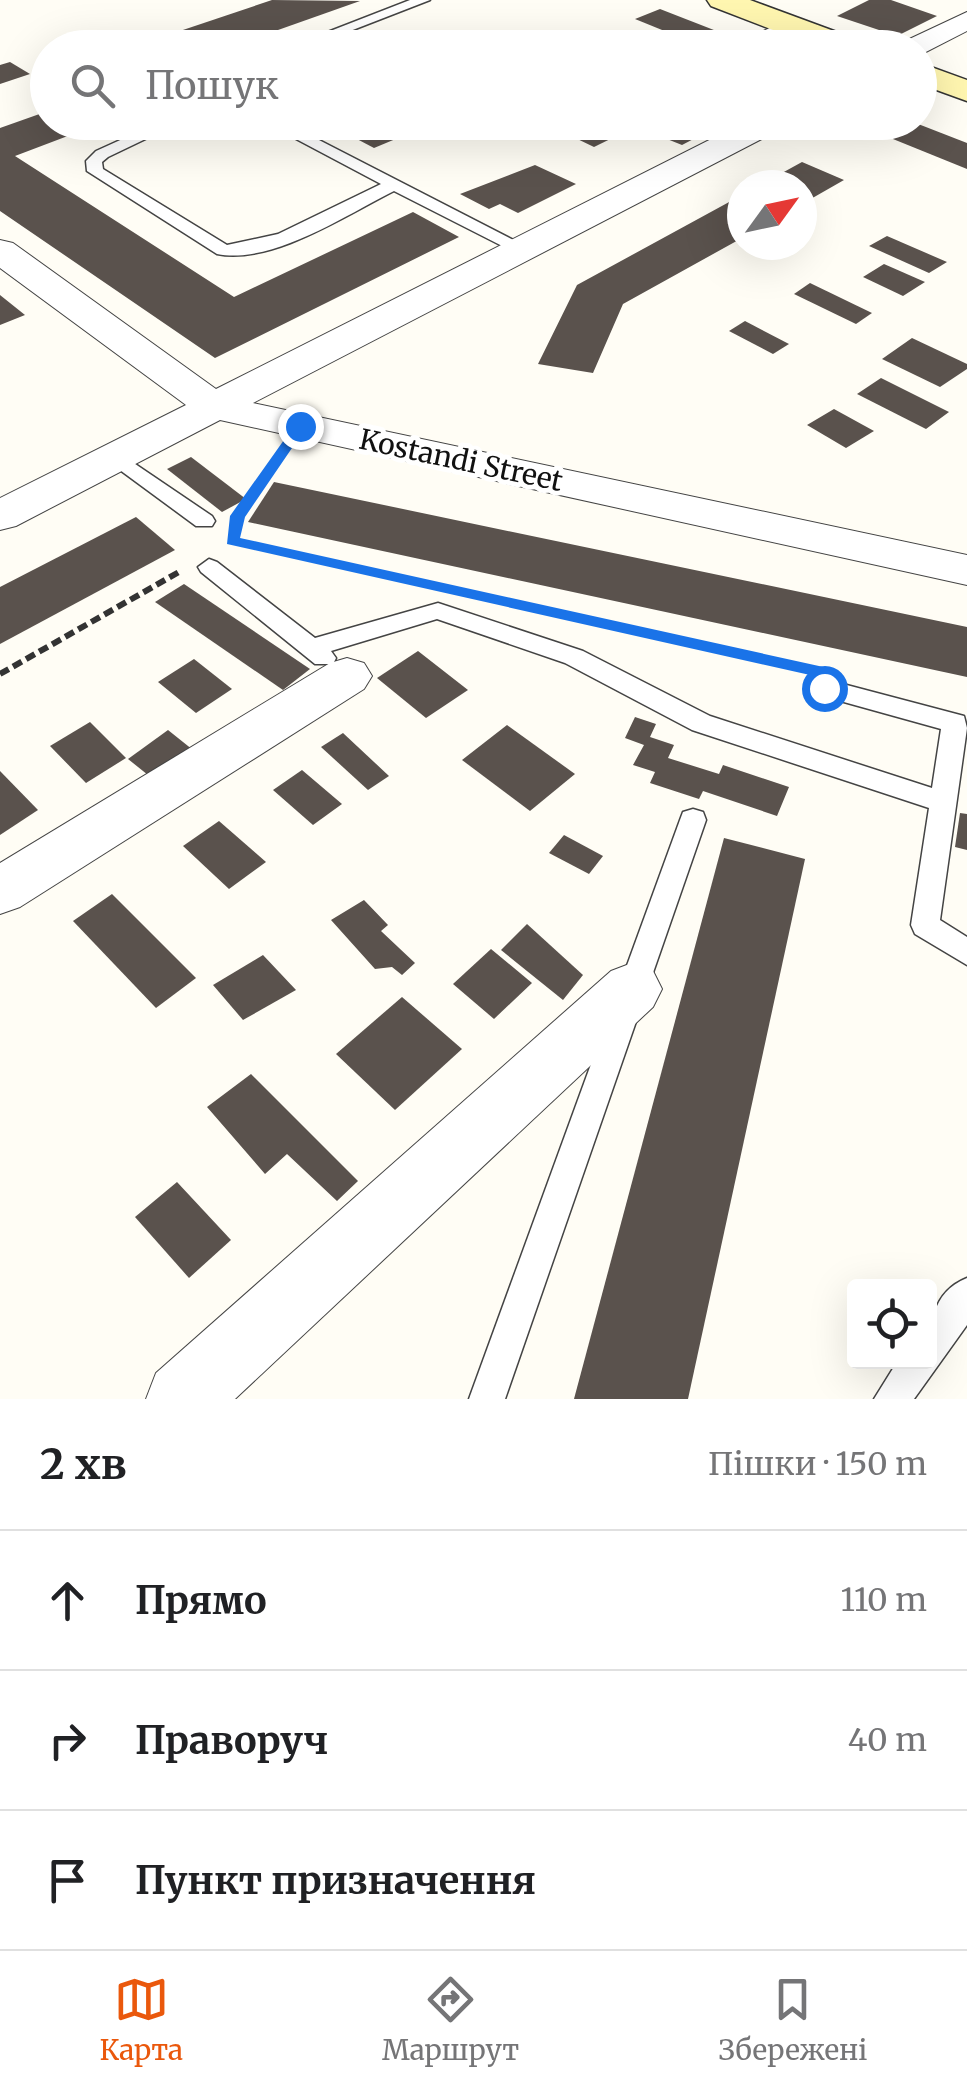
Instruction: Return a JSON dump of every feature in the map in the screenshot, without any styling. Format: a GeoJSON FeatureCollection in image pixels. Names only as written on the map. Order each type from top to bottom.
{"type":"FeatureCollection","features":[{"type":"Feature","properties":{"kind":"main road"},"geometry":{"type":"LineString","coordinates":[[722,0],[803,30]]}},
{"type":"Feature","properties":{"kind":"main road"},"geometry":{"type":"LineString","coordinates":[[937,80],[967,91]]}},
{"type":"Feature","properties":{"kind":"street"},"geometry":{"type":"LineString","coordinates":[[937,36],[967,20]]}},
{"type":"Feature","properties":{"kind":"street"},"geometry":{"type":"LineString","coordinates":[[784,30],[792,26]]}},
{"type":"Feature","properties":{"kind":"street"},"geometry":{"type":"LineString","coordinates":[[0,516],[735,140]]}},
{"type":"Feature","properties":{"kind":"street","name":"Kostandi Street"},"geometry":{"type":"LineString","coordinates":[[0,251],[214,407],[967,570]]}},
{"type":"Feature","properties":{"kind":"street"},"geometry":{"type":"LineString","coordinates":[[0,891],[329,662]]}},
{"type":"Feature","properties":{"kind":"street"},"geometry":{"type":"LineString","coordinates":[[182,1399],[632,989]]}},
{"type":"Feature","properties":{"kind":"lane"},"geometry":{"type":"LineString","coordinates":[[341,30],[423,0]]}},
{"type":"Feature","properties":{"kind":"lane"},"geometry":{"type":"LineString","coordinates":[[134,140],[102,154],[94,162],[95,172],[223,250],[241,254],[394,184]]}},
{"type":"Feature","properties":{"kind":"lane"},"geometry":{"type":"LineString","coordinates":[[307,140],[524,250]]}},
{"type":"Feature","properties":{"kind":"lane"},"geometry":{"type":"LineString","coordinates":[[116,457],[204,522]]}},
{"type":"Feature","properties":{"kind":"lane"},"geometry":{"type":"LineString","coordinates":[[212,559],[329,662],[438,611],[574,657],[701,723],[943,802]]}},
{"type":"Feature","properties":{"kind":"lane"},"geometry":{"type":"LineString","coordinates":[[824,688],[955,722],[925,924],[967,953]]}},
{"type":"Feature","properties":{"kind":"lane"},"geometry":{"type":"LineString","coordinates":[[486,1399],[693,820]]}},
{"type":"Feature","properties":{"kind":"lane"},"geometry":{"type":"LineString","coordinates":[[937,1337],[967,1295]]}},
{"type":"Feature","properties":{"kind":"lane"},"geometry":{"type":"LineString","coordinates":[[892,1399],[914,1369]]}},
{"type":"Feature","properties":{"kind":"path"},"geometry":{"type":"LineString","coordinates":[[212,559],[232,541],[238,516],[300,426]]}},
{"type":"Feature","properties":{"kind":"path"},"geometry":{"type":"LineString","coordinates":[[204,522],[232,541],[424,584]]}},
{"type":"Feature","properties":{"kind":"path"},"geometry":{"type":"LineString","coordinates":[[0,674],[183,569]]}},
{"type":"Feature","properties":{"kind":"path"},"geometry":{"type":"LineString","coordinates":[[520,605],[828,674],[824,688]]}},
{"type":"Feature","properties":{"kind":"building"},"geometry":{"type":"Polygon","coordinates":[[[272,0],[360,1],[278,30],[183,30],[272,0]]]}},
{"type":"Feature","properties":{"kind":"building"},"geometry":{"type":"Polygon","coordinates":[[[869,0],[891,0],[937,16],[909,30],[879,30],[837,16],[869,0]]]}},
{"type":"Feature","properties":{"kind":"building"},"geometry":{"type":"Polygon","coordinates":[[[660,9],[714,30],[662,30],[635,19],[660,9]]]}},
{"type":"Feature","properties":{"kind":"building"},"geometry":{"type":"Polygon","coordinates":[[[10,62],[30,74],[0,84],[0,65],[10,62]]]}},
{"type":"Feature","properties":{"kind":"building"},"geometry":{"type":"Polygon","coordinates":[[[30,117],[30,140],[57,140],[15,156],[234,297],[413,212],[459,237],[215,358],[0,211],[0,128],[30,117]]]}},
{"type":"Feature","properties":{"kind":"building"},"geometry":{"type":"Polygon","coordinates":[[[937,131],[967,143],[967,169],[895,140],[937,140],[937,131]]]}},
{"type":"Feature","properties":{"kind":"building"},"geometry":{"type":"Polygon","coordinates":[[[359,140],[393,140],[374,148],[359,140]]]}},
{"type":"Feature","properties":{"kind":"building"},"geometry":{"type":"Polygon","coordinates":[[[579,140],[608,140],[594,147],[579,140]]]}},
{"type":"Feature","properties":{"kind":"building"},"geometry":{"type":"Polygon","coordinates":[[[802,162],[844,180],[817,195],[817,170],[787,170],[802,162]]]}},
{"type":"Feature","properties":{"kind":"building"},"geometry":{"type":"Polygon","coordinates":[[[535,165],[576,184],[518,213],[500,204],[489,209],[460,194],[535,165]]]}},
{"type":"Feature","properties":{"kind":"building"},"geometry":{"type":"Polygon","coordinates":[[[727,203],[727,246],[623,304],[593,373],[538,364],[577,285],[727,203]]]}},
{"type":"Feature","properties":{"kind":"building"},"geometry":{"type":"Polygon","coordinates":[[[887,236],[947,262],[929,273],[869,246],[887,236]]]}},
{"type":"Feature","properties":{"kind":"building"},"geometry":{"type":"Polygon","coordinates":[[[884,264],[925,282],[903,296],[863,277],[884,264]]]}},
{"type":"Feature","properties":{"kind":"building"},"geometry":{"type":"Polygon","coordinates":[[[810,283],[872,313],[856,324],[794,294],[810,283]]]}},
{"type":"Feature","properties":{"kind":"building"},"geometry":{"type":"Polygon","coordinates":[[[0,295],[25,315],[0,325],[0,295]]]}},
{"type":"Feature","properties":{"kind":"building"},"geometry":{"type":"Polygon","coordinates":[[[745,321],[789,344],[773,354],[729,331],[745,321]]]}},
{"type":"Feature","properties":{"kind":"building"},"geometry":{"type":"Polygon","coordinates":[[[912,338],[967,364],[967,369],[940,387],[882,359],[912,338]]]}},
{"type":"Feature","properties":{"kind":"building"},"geometry":{"type":"Polygon","coordinates":[[[881,378],[949,412],[926,429],[857,394],[881,378]]]}},
{"type":"Feature","properties":{"kind":"building"},"geometry":{"type":"Polygon","coordinates":[[[834,409],[874,431],[846,448],[807,425],[834,409]]]}},
{"type":"Feature","properties":{"kind":"building"},"geometry":{"type":"Polygon","coordinates":[[[191,457],[246,499],[222,512],[167,469],[191,457]]]}},
{"type":"Feature","properties":{"kind":"building"},"geometry":{"type":"Polygon","coordinates":[[[274,482],[967,627],[967,677],[248,522],[274,482]]]}},
{"type":"Feature","properties":{"kind":"building"},"geometry":{"type":"Polygon","coordinates":[[[136,517],[175,550],[0,644],[0,587],[136,517]]]}},
{"type":"Feature","properties":{"kind":"building"},"geometry":{"type":"Polygon","coordinates":[[[184,584],[310,669],[283,690],[155,602],[184,584]]]}},
{"type":"Feature","properties":{"kind":"building"},"geometry":{"type":"Polygon","coordinates":[[[418,651],[468,690],[426,718],[377,678],[418,651]]]}},
{"type":"Feature","properties":{"kind":"building"},"geometry":{"type":"Polygon","coordinates":[[[194,659],[232,689],[196,713],[158,682],[194,659]]]}},
{"type":"Feature","properties":{"kind":"building"},"geometry":{"type":"Polygon","coordinates":[[[635,717],[656,724],[650,737],[674,745],[668,758],[719,774],[723,765],[789,787],[777,816],[703,791],[699,799],[650,783],[655,772],[633,765],[644,745],[625,738],[635,717]]]}},
{"type":"Feature","properties":{"kind":"building"},"geometry":{"type":"Polygon","coordinates":[[[90,722],[126,758],[86,783],[50,746],[90,722]]]}},
{"type":"Feature","properties":{"kind":"building"},"geometry":{"type":"Polygon","coordinates":[[[507,725],[575,774],[530,811],[462,760],[507,725]]]}},
{"type":"Feature","properties":{"kind":"building"},"geometry":{"type":"Polygon","coordinates":[[[168,730],[193,750],[153,779],[128,759],[168,730]]]}},
{"type":"Feature","properties":{"kind":"building"},"geometry":{"type":"Polygon","coordinates":[[[343,733],[389,776],[368,790],[321,747],[343,733]]]}},
{"type":"Feature","properties":{"kind":"building"},"geometry":{"type":"Polygon","coordinates":[[[302,770],[342,804],[313,825],[273,790],[302,770]]]}},
{"type":"Feature","properties":{"kind":"building"},"geometry":{"type":"Polygon","coordinates":[[[0,771],[38,810],[0,835],[0,771]]]}},
{"type":"Feature","properties":{"kind":"building"},"geometry":{"type":"Polygon","coordinates":[[[960,813],[967,814],[967,850],[955,847],[960,813]]]}},
{"type":"Feature","properties":{"kind":"building"},"geometry":{"type":"Polygon","coordinates":[[[219,821],[266,862],[229,889],[183,846],[219,821]]]}},
{"type":"Feature","properties":{"kind":"building"},"geometry":{"type":"Polygon","coordinates":[[[564,835],[603,856],[589,874],[549,853],[564,835]]]}},
{"type":"Feature","properties":{"kind":"building"},"geometry":{"type":"Polygon","coordinates":[[[724,838],[805,859],[688,1399],[574,1399],[724,838]]]}},
{"type":"Feature","properties":{"kind":"building"},"geometry":{"type":"Polygon","coordinates":[[[112,894],[196,978],[156,1008],[73,921],[112,894]]]}},
{"type":"Feature","properties":{"kind":"building"},"geometry":{"type":"Polygon","coordinates":[[[364,900],[388,925],[381,931],[415,963],[402,975],[392,967],[375,969],[331,920],[364,900]]]}},
{"type":"Feature","properties":{"kind":"building"},"geometry":{"type":"Polygon","coordinates":[[[527,924],[583,975],[563,1000],[501,950],[527,924]]]}},
{"type":"Feature","properties":{"kind":"building"},"geometry":{"type":"Polygon","coordinates":[[[491,949],[532,983],[494,1019],[453,984],[491,949]]]}},
{"type":"Feature","properties":{"kind":"building"},"geometry":{"type":"Polygon","coordinates":[[[263,955],[296,990],[243,1020],[213,985],[263,955]]]}},
{"type":"Feature","properties":{"kind":"building"},"geometry":{"type":"Polygon","coordinates":[[[402,997],[462,1049],[395,1110],[336,1054],[402,997]]]}},
{"type":"Feature","properties":{"kind":"building"},"geometry":{"type":"Polygon","coordinates":[[[251,1074],[358,1181],[337,1201],[287,1154],[265,1174],[207,1107],[251,1074]]]}},
{"type":"Feature","properties":{"kind":"building"},"geometry":{"type":"Polygon","coordinates":[[[177,1182],[231,1240],[189,1278],[135,1217],[177,1182]]]}},
{"type":"Feature","properties":{"kind":"route"},"geometry":{"type":"LineString","coordinates":[[300,426],[238,516],[232,541],[828,674],[824,688]]}}]}
